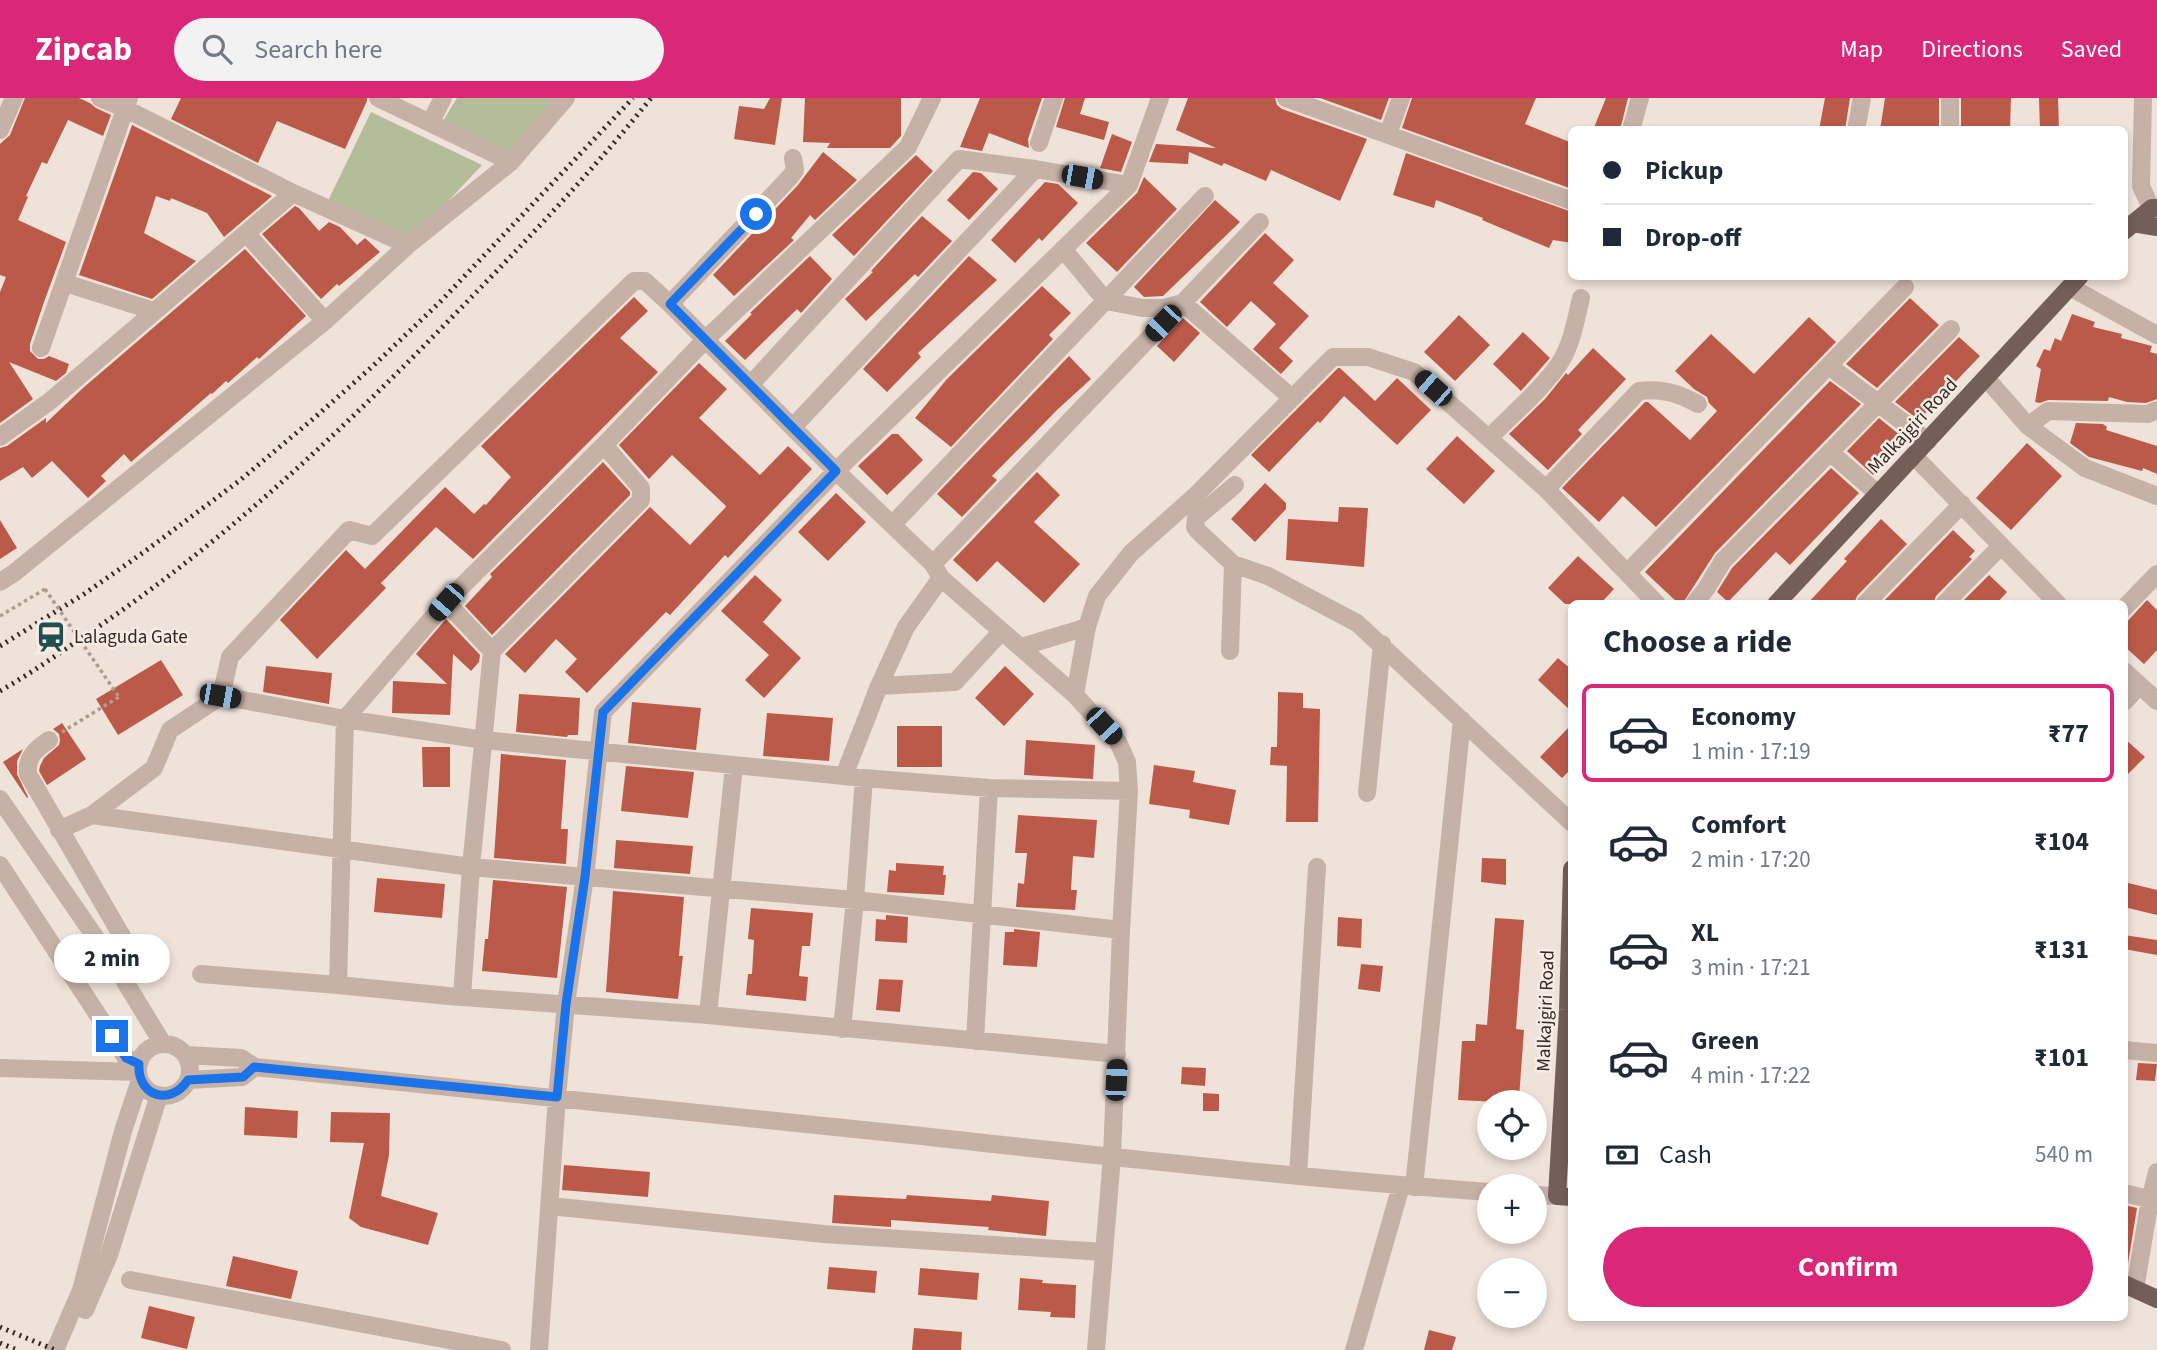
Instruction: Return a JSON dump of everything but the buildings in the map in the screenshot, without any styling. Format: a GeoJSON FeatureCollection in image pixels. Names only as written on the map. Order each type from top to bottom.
{"type":"FeatureCollection","features":[{"type":"Feature","properties":{"kind":"main road"},"geometry":{"type":"LineString","coordinates":[[2129,227],[2155,212]]}},
{"type":"Feature","properties":{"kind":"main road"},"geometry":{"type":"LineString","coordinates":[[2129,227],[2157,227]]}},
{"type":"Feature","properties":{"kind":"main road","name":"Malkajgiri Road"},"geometry":{"type":"LineString","coordinates":[[1780,600],[2075,282]]}},
{"type":"Feature","properties":{"kind":"main road","name":"Malkajgiri Road"},"geometry":{"type":"LineString","coordinates":[[1564,1197],[1568,1010]]}},
{"type":"Feature","properties":{"kind":"main road"},"geometry":{"type":"LineString","coordinates":[[2130,1287],[2157,1299]]}},
{"type":"Feature","properties":{"kind":"street"},"geometry":{"type":"LineString","coordinates":[[0,130],[14,98]]}},
{"type":"Feature","properties":{"kind":"street"},"geometry":{"type":"LineString","coordinates":[[100,98],[127,103],[293,193],[408,245]]}},
{"type":"Feature","properties":{"kind":"street"},"geometry":{"type":"LineString","coordinates":[[379,98],[511,162]]}},
{"type":"Feature","properties":{"kind":"street"},"geometry":{"type":"LineString","coordinates":[[430,123],[443,98]]}},
{"type":"Feature","properties":{"kind":"street"},"geometry":{"type":"LineString","coordinates":[[0,582],[325,321],[408,245],[511,162],[566,98]]}},
{"type":"Feature","properties":{"kind":"street"},"geometry":{"type":"LineString","coordinates":[[338,985],[345,719],[446,602],[706,339],[908,147],[932,98]]}},
{"type":"Feature","properties":{"kind":"street"},"geometry":{"type":"LineString","coordinates":[[1039,143],[1054,98]]}},
{"type":"Feature","properties":{"kind":"street"},"geometry":{"type":"LineString","coordinates":[[539,1350],[566,1004],[585,877],[603,712],[836,471],[1129,185],[1160,98]]}},
{"type":"Feature","properties":{"kind":"street"},"geometry":{"type":"LineString","coordinates":[[1286,98],[1568,200]]}},
{"type":"Feature","properties":{"kind":"street"},"geometry":{"type":"LineString","coordinates":[[1388,134],[1401,98]]}},
{"type":"Feature","properties":{"kind":"street"},"geometry":{"type":"LineString","coordinates":[[1632,126],[1640,98]]}},
{"type":"Feature","properties":{"kind":"street"},"geometry":{"type":"LineString","coordinates":[[1857,126],[1862,98]]}},
{"type":"Feature","properties":{"kind":"street"},"geometry":{"type":"LineString","coordinates":[[1950,98],[1950,126]]}},
{"type":"Feature","properties":{"kind":"street"},"geometry":{"type":"LineString","coordinates":[[2143,98],[2133,186],[2155,212]]}},
{"type":"Feature","properties":{"kind":"street"},"geometry":{"type":"LineString","coordinates":[[41,348],[127,103]]}},
{"type":"Feature","properties":{"kind":"street"},"geometry":{"type":"LineString","coordinates":[[670,304],[790,177],[795,170],[793,158]]}},
{"type":"Feature","properties":{"kind":"street"},"geometry":{"type":"LineString","coordinates":[[751,384],[959,159],[1129,185]]}},
{"type":"Feature","properties":{"kind":"street"},"geometry":{"type":"LineString","coordinates":[[793,427],[1035,169]]}},
{"type":"Feature","properties":{"kind":"street"},"geometry":{"type":"LineString","coordinates":[[0,437],[50,401],[293,193]]}},
{"type":"Feature","properties":{"kind":"street"},"geometry":{"type":"LineString","coordinates":[[892,524],[1205,196]]}},
{"type":"Feature","properties":{"kind":"street"},"geometry":{"type":"LineString","coordinates":[[844,776],[879,686],[906,627],[937,571],[1182,303],[1260,222]]}},
{"type":"Feature","properties":{"kind":"street"},"geometry":{"type":"LineString","coordinates":[[246,233],[325,321]]}},
{"type":"Feature","properties":{"kind":"street"},"geometry":{"type":"LineString","coordinates":[[1063,249],[1106,301],[1163,309],[1182,303]]}},
{"type":"Feature","properties":{"kind":"street"},"geometry":{"type":"LineString","coordinates":[[59,830],[92,815],[154,768],[170,730],[220,696],[230,657],[349,530],[372,536],[625,288],[634,281],[645,281],[937,571],[1075,695],[1118,742],[1127,762],[1129,791],[1112,1157],[1096,1350]]}},
{"type":"Feature","properties":{"kind":"street"},"geometry":{"type":"LineString","coordinates":[[2075,282],[2157,335]]}},
{"type":"Feature","properties":{"kind":"street"},"geometry":{"type":"LineString","coordinates":[[65,283],[154,311]]}},
{"type":"Feature","properties":{"kind":"street"},"geometry":{"type":"LineString","coordinates":[[1627,573],[1905,287]]}},
{"type":"Feature","properties":{"kind":"street"},"geometry":{"type":"LineString","coordinates":[[1489,438],[1562,359],[1574,328],[1581,298]]}},
{"type":"Feature","properties":{"kind":"street"},"geometry":{"type":"LineString","coordinates":[[1182,303],[1292,398]]}},
{"type":"Feature","properties":{"kind":"street"},"geometry":{"type":"LineString","coordinates":[[1697,600],[1723,561],[1951,330]]}},
{"type":"Feature","properties":{"kind":"street"},"geometry":{"type":"LineString","coordinates":[[1075,695],[1087,627],[1097,596],[1131,553],[1195,496],[1333,357],[1368,357],[1414,372],[1546,489],[1653,600]]}},
{"type":"Feature","properties":{"kind":"street"},"geometry":{"type":"LineString","coordinates":[[1829,366],[1928,441]]}},
{"type":"Feature","properties":{"kind":"street"},"geometry":{"type":"LineString","coordinates":[[1987,379],[2028,426],[2085,468],[2157,496]]}},
{"type":"Feature","properties":{"kind":"street"},"geometry":{"type":"LineString","coordinates":[[1546,489],[1639,391],[1668,391],[1698,404]]}},
{"type":"Feature","properties":{"kind":"street"},"geometry":{"type":"LineString","coordinates":[[2028,426],[2048,411],[2148,414],[2157,410]]}},
{"type":"Feature","properties":{"kind":"street"},"geometry":{"type":"LineString","coordinates":[[462,996],[471,867],[492,651],[641,500],[641,488],[604,444]]}},
{"type":"Feature","properties":{"kind":"street"},"geometry":{"type":"LineString","coordinates":[[1830,452],[1878,494]]}},
{"type":"Feature","properties":{"kind":"street"},"geometry":{"type":"LineString","coordinates":[[1914,456],[2054,600]]}},
{"type":"Feature","properties":{"kind":"street"},"geometry":{"type":"LineString","coordinates":[[1235,485],[1196,518],[1195,527],[1198,531],[1233,564],[1268,576],[1357,623],[1568,819]]}},
{"type":"Feature","properties":{"kind":"street"},"geometry":{"type":"LineString","coordinates":[[1869,600],[1962,504]]}},
{"type":"Feature","properties":{"kind":"street"},"geometry":{"type":"LineString","coordinates":[[1948,600],[2001,546]]}},
{"type":"Feature","properties":{"kind":"street"},"geometry":{"type":"LineString","coordinates":[[1230,651],[1233,564]]}},
{"type":"Feature","properties":{"kind":"street"},"geometry":{"type":"LineString","coordinates":[[2128,604],[2157,574]]}},
{"type":"Feature","properties":{"kind":"street"},"geometry":{"type":"LineString","coordinates":[[2035,600],[2044,590]]}},
{"type":"Feature","properties":{"kind":"street"},"geometry":{"type":"LineString","coordinates":[[446,602],[492,651]]}},
{"type":"Feature","properties":{"kind":"street"},"geometry":{"type":"LineString","coordinates":[[1021,647],[1087,627]]}},
{"type":"Feature","properties":{"kind":"street"},"geometry":{"type":"LineString","coordinates":[[879,686],[955,682],[1002,631]]}},
{"type":"Feature","properties":{"kind":"street"},"geometry":{"type":"LineString","coordinates":[[1367,793],[1381,644]]}},
{"type":"Feature","properties":{"kind":"street"},"geometry":{"type":"LineString","coordinates":[[2128,675],[2157,701]]}},
{"type":"Feature","properties":{"kind":"street"},"geometry":{"type":"LineString","coordinates":[[2128,698],[2139,686]]}},
{"type":"Feature","properties":{"kind":"street"},"geometry":{"type":"LineString","coordinates":[[220,696],[345,719],[484,740],[734,766],[989,788],[1129,791]]}},
{"type":"Feature","properties":{"kind":"street"},"geometry":{"type":"LineString","coordinates":[[1354,1350],[1408,1186],[1462,720]]}},
{"type":"Feature","properties":{"kind":"street"},"geometry":{"type":"LineString","coordinates":[[49,740],[35,750],[27,768],[28,774],[123,937],[127,954],[118,970]]}},
{"type":"Feature","properties":{"kind":"street"},"geometry":{"type":"LineString","coordinates":[[708,1015],[734,766]]}},
{"type":"Feature","properties":{"kind":"street"},"geometry":{"type":"LineString","coordinates":[[842,1029],[864,778]]}},
{"type":"Feature","properties":{"kind":"street"},"geometry":{"type":"LineString","coordinates":[[975,1041],[989,788]]}},
{"type":"Feature","properties":{"kind":"street"},"geometry":{"type":"LineString","coordinates":[[0,799],[118,970],[163,1044]]}},
{"type":"Feature","properties":{"kind":"street"},"geometry":{"type":"LineString","coordinates":[[92,815],[471,867],[855,900],[1121,930]]}},
{"type":"Feature","properties":{"kind":"street"},"geometry":{"type":"LineString","coordinates":[[0,865],[126,1058],[139,1072],[151,1092],[159,1095],[176,1093],[183,1088],[190,1072],[186,1055],[180,1049],[163,1044],[147,1050],[139,1072],[120,1143],[86,1294],[68,1350]]}},
{"type":"Feature","properties":{"kind":"street"},"geometry":{"type":"LineString","coordinates":[[1298,1175],[1317,867]]}},
{"type":"Feature","properties":{"kind":"street"},"geometry":{"type":"LineString","coordinates":[[201,974],[708,1015],[1117,1054]]}},
{"type":"Feature","properties":{"kind":"street"},"geometry":{"type":"LineString","coordinates":[[2128,1050],[2157,1053]]}},
{"type":"Feature","properties":{"kind":"street"},"geometry":{"type":"LineString","coordinates":[[186,1055],[241,1058],[254,1067],[1112,1157],[1477,1191]]}},
{"type":"Feature","properties":{"kind":"street"},"geometry":{"type":"LineString","coordinates":[[188,1080],[243,1077],[254,1067]]}},
{"type":"Feature","properties":{"kind":"street"},"geometry":{"type":"LineString","coordinates":[[0,1068],[139,1072]]}},
{"type":"Feature","properties":{"kind":"street"},"geometry":{"type":"LineString","coordinates":[[55,1350],[109,1255],[159,1095]]}},
{"type":"Feature","properties":{"kind":"street"},"geometry":{"type":"LineString","coordinates":[[2130,1287],[2153,1200],[2157,1172]]}},
{"type":"Feature","properties":{"kind":"street"},"geometry":{"type":"LineString","coordinates":[[2128,1194],[2153,1200]]}},
{"type":"Feature","properties":{"kind":"street"},"geometry":{"type":"LineString","coordinates":[[550,1206],[824,1234],[1104,1252]]}},
{"type":"Feature","properties":{"kind":"street"},"geometry":{"type":"LineString","coordinates":[[130,1280],[502,1350]]}},
{"type":"Feature","properties":{"kind":"path"},"geometry":{"type":"LineString","coordinates":[[0,617],[45,589],[119,697],[49,740]]}},
{"type":"Feature","properties":{"kind":"green space"},"geometry":{"type":"Polygon","coordinates":[[[457,98],[557,98],[509,154],[443,121],[457,98]]]}},
{"type":"Feature","properties":{"kind":"green space"},"geometry":{"type":"Polygon","coordinates":[[[371,112],[482,165],[409,243],[327,203],[371,112]]]}},
{"type":"Feature","properties":{"kind":"railway"},"geometry":{"type":"LineString","coordinates":[[0,646],[84,594],[144,552],[239,481],[313,419],[440,302],[633,98]]}},
{"type":"Feature","properties":{"kind":"railway"},"geometry":{"type":"LineString","coordinates":[[0,691],[41,666],[182,565],[231,526],[325,443],[533,233],[651,98]]}},
{"type":"Feature","properties":{"kind":"railway"},"geometry":{"type":"LineString","coordinates":[[0,1327],[55,1350]]}},
{"type":"Feature","properties":{"kind":"railway"},"geometry":{"type":"LineString","coordinates":[[0,1343],[17,1350]]}},
{"type":"Feature","properties":{"kind":"place","name":"Lalaguda Gate"},"geometry":{"type":"Point","coordinates":[51,637]}},
{"type":"Feature","properties":{"kind":"route"},"geometry":{"type":"LineString","coordinates":[[112,1036],[126,1058],[139,1064],[140,1080],[145,1087],[159,1095],[176,1093],[188,1080],[243,1077],[254,1067],[557,1097],[603,712],[836,471],[670,304],[756,214]]}}]}
